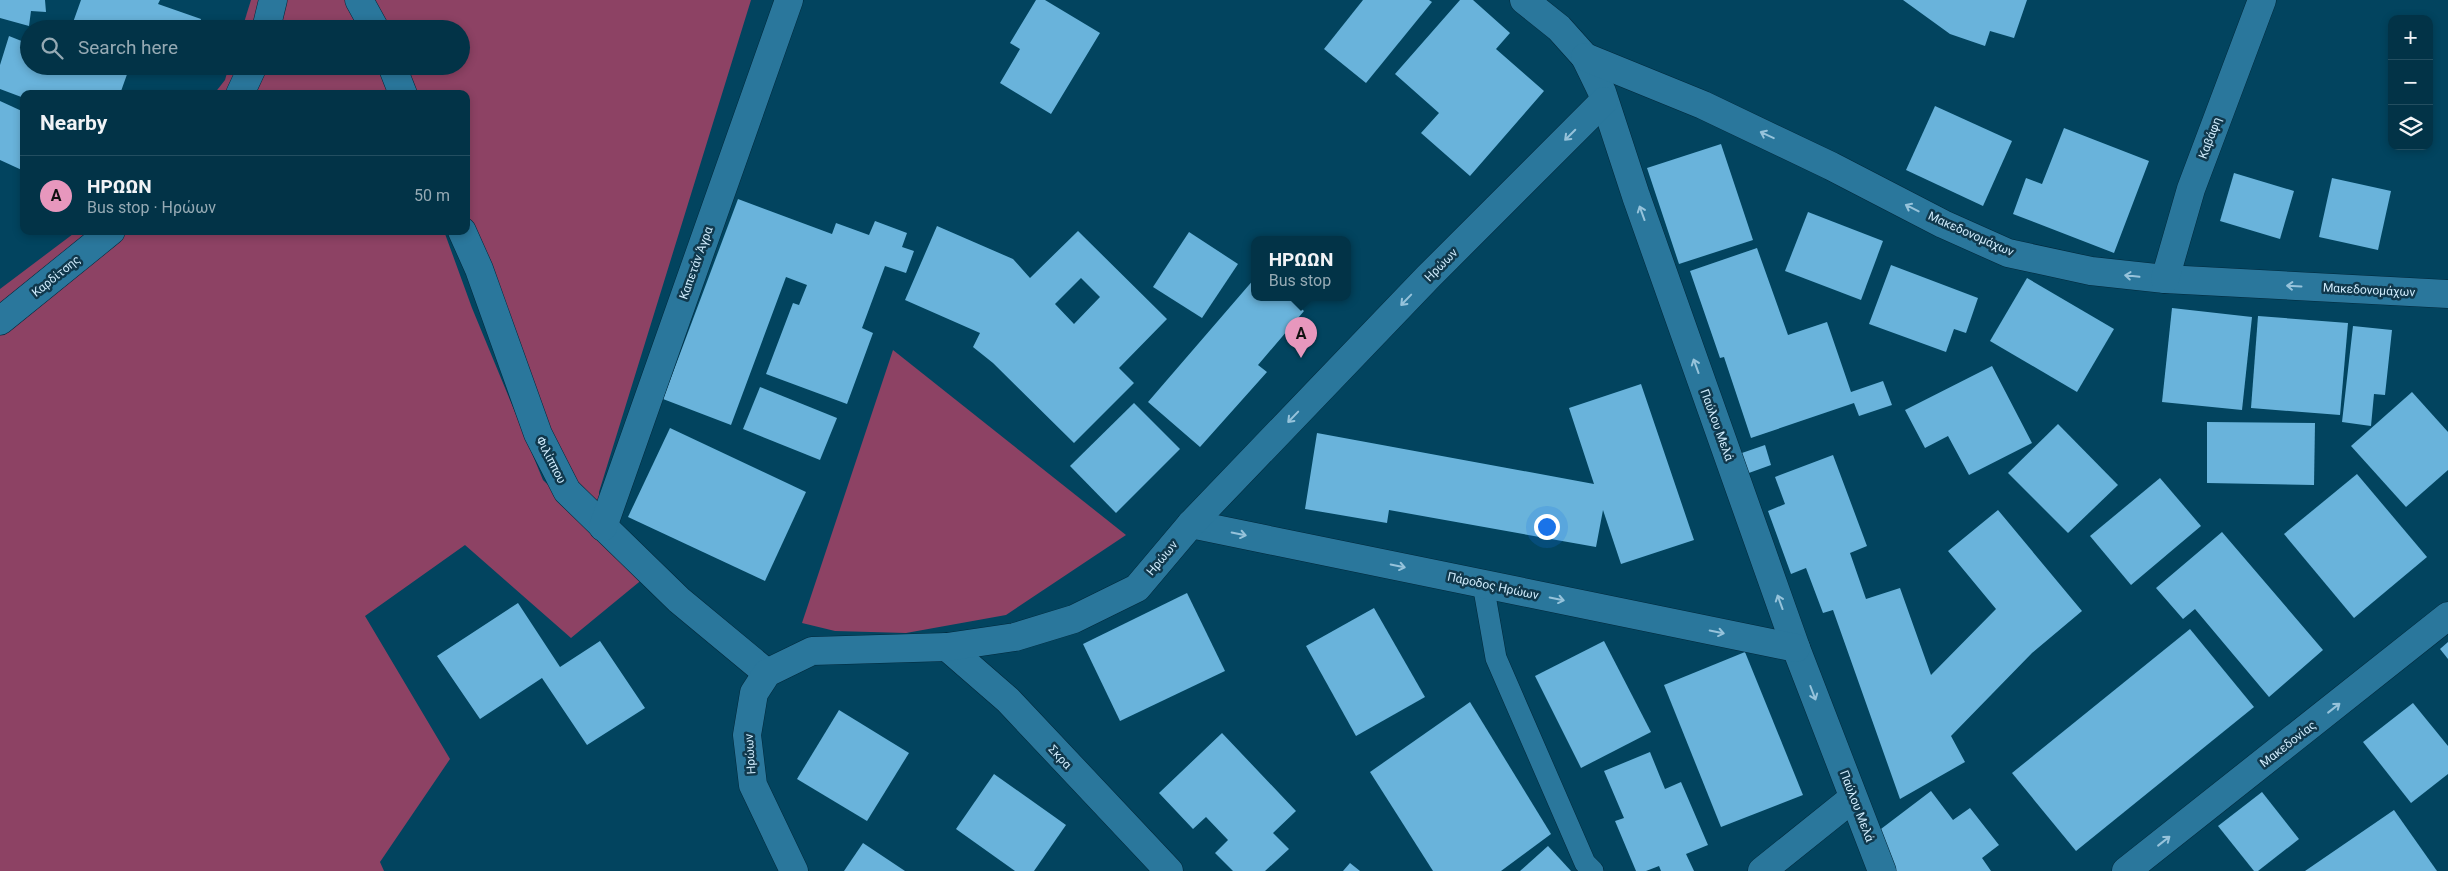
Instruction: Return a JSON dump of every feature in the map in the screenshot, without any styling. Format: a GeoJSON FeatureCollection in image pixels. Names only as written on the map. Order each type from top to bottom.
{"type":"FeatureCollection","features":[{"type":"Feature","properties":{"kind":"street"},"geometry":{"type":"LineString","coordinates":[[268,20],[273,0]]}},
{"type":"Feature","properties":{"kind":"street"},"geometry":{"type":"LineString","coordinates":[[359,0],[369,20]]}},
{"type":"Feature","properties":{"kind":"street","name":"Καπετάν Άγρα"},"geometry":{"type":"LineString","coordinates":[[603,527],[789,0]]}},
{"type":"Feature","properties":{"kind":"street","name":"Παύλου Μελά"},"geometry":{"type":"LineString","coordinates":[[1526,0],[1559,28],[1586,57],[1604,101],[1796,648],[1882,871]]}},
{"type":"Feature","properties":{"kind":"street","name":"Καβάφη"},"geometry":{"type":"LineString","coordinates":[[2164,279],[2191,190],[2262,0]]}},
{"type":"Feature","properties":{"kind":"street","name":"Μακεδονομάχων"},"geometry":{"type":"LineString","coordinates":[[1586,57],[1703,105],[1830,166],[1943,224],[2008,253],[2091,271],[2164,279],[2448,294]]}},
{"type":"Feature","properties":{"kind":"street"},"geometry":{"type":"LineString","coordinates":[[242,90],[249,75]]}},
{"type":"Feature","properties":{"kind":"street"},"geometry":{"type":"LineString","coordinates":[[396,75],[401,90]]}},
{"type":"Feature","properties":{"kind":"street","name":"Ηρώων"},"geometry":{"type":"LineString","coordinates":[[794,871],[753,785],[747,735],[754,693],[767,673],[812,651],[947,647],[1015,637],[1066,622],[1137,588],[1191,524],[1428,277],[1604,101]]}},
{"type":"Feature","properties":{"kind":"street","name":"Καρδίτσης"},"geometry":{"type":"LineString","coordinates":[[0,321],[106,235]]}},
{"type":"Feature","properties":{"kind":"street","name":"Φιλίππου"},"geometry":{"type":"LineString","coordinates":[[464,235],[479,269],[538,434],[567,491],[680,600],[767,673]]}},
{"type":"Feature","properties":{"kind":"street","name":"Πάροδος Ηρώων"},"geometry":{"type":"LineString","coordinates":[[1191,524],[1796,648]]}},
{"type":"Feature","properties":{"kind":"street","name":"Μακεδονίας"},"geometry":{"type":"LineString","coordinates":[[2126,871],[2448,616]]}},
{"type":"Feature","properties":{"kind":"street","name":"Σκρα"},"geometry":{"type":"LineString","coordinates":[[947,647],[1008,700],[1169,871]]}},
{"type":"Feature","properties":{"kind":"street"},"geometry":{"type":"LineString","coordinates":[[1762,871],[1853,798]]}},
{"type":"Feature","properties":{"kind":"lane"},"geometry":{"type":"LineString","coordinates":[[1483,584],[1496,658],[1585,863],[1593,871]]}},
{"type":"Feature","properties":{"kind":"shaded area"},"geometry":{"type":"Polygon","coordinates":[[[251,0],[360,0],[367,20],[245,20],[251,0]]]}},
{"type":"Feature","properties":{"kind":"shaded area"},"geometry":{"type":"Polygon","coordinates":[[[371,0],[751,0],[599,492],[603,527],[522,424],[495,355],[469,266],[466,235],[470,235],[470,90],[403,90],[399,75],[470,75],[470,20],[379,20],[371,0]]]}},
{"type":"Feature","properties":{"kind":"shaded area"},"geometry":{"type":"Polygon","coordinates":[[[226,75],[387,75],[393,90],[217,90],[226,75]]]}},
{"type":"Feature","properties":{"kind":"shaded area"},"geometry":{"type":"Polygon","coordinates":[[[72,235],[445,235],[472,308],[543,480],[644,578],[571,638],[465,545],[365,616],[450,759],[380,862],[384,871],[0,871],[0,289],[72,235]]]}},
{"type":"Feature","properties":{"kind":"shaded area"},"geometry":{"type":"Polygon","coordinates":[[[893,350],[1126,535],[1006,615],[906,633],[835,631],[802,623],[893,350]]]}},
{"type":"Feature","properties":{"kind":"building"},"geometry":{"type":"Polygon","coordinates":[[[0,0],[45,0],[46,12],[31,11],[30,20],[20,20],[20,24],[0,18],[0,0]]]}},
{"type":"Feature","properties":{"kind":"building"},"geometry":{"type":"Polygon","coordinates":[[[81,0],[160,0],[158,4],[201,19],[201,20],[74,20],[81,0]]]}},
{"type":"Feature","properties":{"kind":"building"},"geometry":{"type":"Polygon","coordinates":[[[1036,0],[1045,0],[1100,33],[1051,114],[1000,83],[1020,49],[1010,43],[1036,0]]]}},
{"type":"Feature","properties":{"kind":"building"},"geometry":{"type":"Polygon","coordinates":[[[1363,0],[1429,0],[1432,2],[1366,83],[1324,49],[1363,0]]]}},
{"type":"Feature","properties":{"kind":"building"},"geometry":{"type":"Polygon","coordinates":[[[1460,0],[1473,0],[1510,33],[1496,49],[1544,91],[1470,176],[1421,133],[1439,113],[1395,74],[1460,0]]]}},
{"type":"Feature","properties":{"kind":"building"},"geometry":{"type":"Polygon","coordinates":[[[1903,0],[2027,0],[2014,38],[1990,31],[1985,46],[1950,34],[1903,0]]]}},
{"type":"Feature","properties":{"kind":"building"},"geometry":{"type":"Polygon","coordinates":[[[9,36],[20,40],[20,75],[127,75],[121,90],[20,90],[20,96],[0,89],[0,65],[9,36]]]}},
{"type":"Feature","properties":{"kind":"building"},"geometry":{"type":"Polygon","coordinates":[[[0,101],[20,110],[20,169],[0,160],[0,101]]]}},
{"type":"Feature","properties":{"kind":"building"},"geometry":{"type":"Polygon","coordinates":[[[1935,106],[2012,141],[1983,206],[1906,170],[1935,106]]]}},
{"type":"Feature","properties":{"kind":"building"},"geometry":{"type":"Polygon","coordinates":[[[2064,128],[2149,161],[2114,253],[2013,214],[2026,178],[2042,184],[2064,128]]]}},
{"type":"Feature","properties":{"kind":"building"},"geometry":{"type":"Polygon","coordinates":[[[1721,144],[1753,240],[1679,264],[1647,168],[1721,144]]]}},
{"type":"Feature","properties":{"kind":"building"},"geometry":{"type":"Polygon","coordinates":[[[2234,173],[2294,191],[2280,239],[2220,221],[2234,173]]]}},
{"type":"Feature","properties":{"kind":"building"},"geometry":{"type":"Polygon","coordinates":[[[2332,178],[2391,191],[2378,250],[2319,237],[2332,178]]]}},
{"type":"Feature","properties":{"kind":"building"},"geometry":{"type":"Polygon","coordinates":[[[738,199],[832,234],[836,223],[869,235],[875,221],[907,233],[902,247],[914,251],[906,273],[885,266],[862,328],[873,333],[847,404],[766,374],[793,303],[799,305],[807,285],[786,277],[731,425],[663,399],[738,199]]]}},
{"type":"Feature","properties":{"kind":"building"},"geometry":{"type":"Polygon","coordinates":[[[1808,212],[1883,241],[1861,300],[1785,271],[1808,212]]]}},
{"type":"Feature","properties":{"kind":"building"},"geometry":{"type":"Polygon","coordinates":[[[937,226],[1013,259],[1030,278],[1078,231],[1167,319],[1119,368],[1134,383],[1074,443],[993,363],[973,347],[980,333],[905,300],[937,226]],[[1081,278],[1055,304],[1074,324],[1100,297],[1081,278]]]}},
{"type":"Feature","properties":{"kind":"building"},"geometry":{"type":"Polygon","coordinates":[[[1189,232],[1238,264],[1202,318],[1153,287],[1189,232]]]}},
{"type":"Feature","properties":{"kind":"building"},"geometry":{"type":"Polygon","coordinates":[[[1757,248],[1788,335],[1827,322],[1851,392],[1883,381],[1892,405],[1859,416],[1854,403],[1751,438],[1724,357],[1720,358],[1690,271],[1757,248]]]}},
{"type":"Feature","properties":{"kind":"building"},"geometry":{"type":"Polygon","coordinates":[[[1891,265],[1978,298],[1966,333],[1954,329],[1946,352],[1869,324],[1891,265]]]}},
{"type":"Feature","properties":{"kind":"building"},"geometry":{"type":"Polygon","coordinates":[[[2027,278],[2114,329],[2077,392],[1990,341],[2027,278]]]}},
{"type":"Feature","properties":{"kind":"building"},"geometry":{"type":"Polygon","coordinates":[[[1251,283],[1251,301],[1293,301],[1304,311],[1258,365],[1267,372],[1200,447],[1148,402],[1251,283]]]}},
{"type":"Feature","properties":{"kind":"building"},"geometry":{"type":"Polygon","coordinates":[[[2172,308],[2252,317],[2242,410],[2162,402],[2172,308]]]}},
{"type":"Feature","properties":{"kind":"building"},"geometry":{"type":"Polygon","coordinates":[[[2258,316],[2348,323],[2340,415],[2251,408],[2258,316]]]}},
{"type":"Feature","properties":{"kind":"building"},"geometry":{"type":"Polygon","coordinates":[[[2353,326],[2392,330],[2385,395],[2374,394],[2371,426],[2342,422],[2353,326]]]}},
{"type":"Feature","properties":{"kind":"building"},"geometry":{"type":"Polygon","coordinates":[[[1992,366],[2032,443],[1969,475],[1948,436],[1925,448],[1905,410],[1992,366]]]}},
{"type":"Feature","properties":{"kind":"building"},"geometry":{"type":"Polygon","coordinates":[[[1641,384],[1694,540],[1621,564],[1603,510],[1596,547],[1389,510],[1387,523],[1305,509],[1317,433],[1594,484],[1569,408],[1641,384]]]}},
{"type":"Feature","properties":{"kind":"building"},"geometry":{"type":"Polygon","coordinates":[[[760,387],[837,418],[820,460],[743,429],[760,387]]]}},
{"type":"Feature","properties":{"kind":"building"},"geometry":{"type":"Polygon","coordinates":[[[2412,392],[2448,432],[2448,470],[2406,507],[2351,446],[2412,392]]]}},
{"type":"Feature","properties":{"kind":"building"},"geometry":{"type":"Polygon","coordinates":[[[1134,403],[1180,449],[1116,513],[1070,466],[1134,403]]]}},
{"type":"Feature","properties":{"kind":"building"},"geometry":{"type":"Polygon","coordinates":[[[2207,422],[2315,423],[2314,485],[2207,483],[2207,422]]]}},
{"type":"Feature","properties":{"kind":"building"},"geometry":{"type":"Polygon","coordinates":[[[2058,424],[2118,485],[2068,533],[2008,473],[2058,424]]]}},
{"type":"Feature","properties":{"kind":"building"},"geometry":{"type":"Polygon","coordinates":[[[670,428],[806,492],[765,581],[628,517],[670,428]]]}},
{"type":"Feature","properties":{"kind":"building"},"geometry":{"type":"Polygon","coordinates":[[[1765,445],[1771,465],[1746,474],[1739,454],[1765,445]]]}},
{"type":"Feature","properties":{"kind":"building"},"geometry":{"type":"Polygon","coordinates":[[[1833,455],[1867,546],[1850,553],[1866,599],[1900,588],[1931,675],[1996,609],[1948,551],[1998,510],[2082,611],[2032,653],[1951,736],[1965,762],[1900,799],[1833,610],[1823,613],[1806,568],[1791,574],[1768,511],[1785,504],[1775,477],[1833,455]]]}},
{"type":"Feature","properties":{"kind":"building"},"geometry":{"type":"Polygon","coordinates":[[[2357,474],[2427,557],[2354,618],[2284,534],[2357,474]]]}},
{"type":"Feature","properties":{"kind":"building"},"geometry":{"type":"Polygon","coordinates":[[[2160,478],[2201,526],[2131,585],[2090,536],[2160,478]]]}},
{"type":"Feature","properties":{"kind":"building"},"geometry":{"type":"Polygon","coordinates":[[[2222,532],[2323,650],[2269,697],[2195,609],[2183,619],[2156,588],[2222,532]]]}},
{"type":"Feature","properties":{"kind":"building"},"geometry":{"type":"Polygon","coordinates":[[[1187,593],[1225,671],[1120,721],[1083,644],[1187,593]]]}},
{"type":"Feature","properties":{"kind":"building"},"geometry":{"type":"Polygon","coordinates":[[[518,603],[560,667],[600,641],[645,708],[587,745],[542,678],[480,719],[437,656],[518,603]]]}},
{"type":"Feature","properties":{"kind":"building"},"geometry":{"type":"Polygon","coordinates":[[[1374,608],[1425,697],[1356,736],[1306,646],[1374,608]]]}},
{"type":"Feature","properties":{"kind":"building"},"geometry":{"type":"Polygon","coordinates":[[[2190,629],[2254,707],[2076,851],[2012,773],[2190,629]]]}},
{"type":"Feature","properties":{"kind":"building"},"geometry":{"type":"Polygon","coordinates":[[[1604,641],[1651,732],[1581,768],[1535,676],[1604,641]]]}},
{"type":"Feature","properties":{"kind":"building"},"geometry":{"type":"Polygon","coordinates":[[[2448,642],[2448,659],[2440,649],[2448,642]]]}},
{"type":"Feature","properties":{"kind":"building"},"geometry":{"type":"Polygon","coordinates":[[[1745,652],[1803,795],[1721,827],[1664,685],[1745,652]]]}},
{"type":"Feature","properties":{"kind":"building"},"geometry":{"type":"Polygon","coordinates":[[[1470,702],[1551,834],[1501,871],[1433,871],[1370,772],[1470,702]]]}},
{"type":"Feature","properties":{"kind":"building"},"geometry":{"type":"Polygon","coordinates":[[[2413,703],[2448,746],[2448,774],[2411,803],[2363,742],[2413,703]]]}},
{"type":"Feature","properties":{"kind":"building"},"geometry":{"type":"Polygon","coordinates":[[[839,710],[909,753],[867,821],[797,779],[839,710]]]}},
{"type":"Feature","properties":{"kind":"building"},"geometry":{"type":"Polygon","coordinates":[[[1222,733],[1296,811],[1273,833],[1289,849],[1265,871],[1233,871],[1215,853],[1228,840],[1206,817],[1193,829],[1159,793],[1222,733]]]}},
{"type":"Feature","properties":{"kind":"building"},"geometry":{"type":"Polygon","coordinates":[[[1650,752],[1665,789],[1681,782],[1708,845],[1686,854],[1694,871],[1661,871],[1659,866],[1646,871],[1636,871],[1615,821],[1624,818],[1604,771],[1650,752]]]}},
{"type":"Feature","properties":{"kind":"building"},"geometry":{"type":"Polygon","coordinates":[[[994,774],[1066,825],[1034,871],[1015,871],[956,829],[994,774]]]}},
{"type":"Feature","properties":{"kind":"building"},"geometry":{"type":"Polygon","coordinates":[[[1931,791],[1953,820],[1970,808],[1999,845],[1982,858],[1991,871],[1896,871],[1877,832],[1931,791]]]}},
{"type":"Feature","properties":{"kind":"building"},"geometry":{"type":"Polygon","coordinates":[[[2262,792],[2299,839],[2258,871],[2254,871],[2218,826],[2262,792]]]}},
{"type":"Feature","properties":{"kind":"building"},"geometry":{"type":"Polygon","coordinates":[[[2394,810],[2437,871],[2305,871],[2394,810]]]}},
{"type":"Feature","properties":{"kind":"building"},"geometry":{"type":"Polygon","coordinates":[[[863,843],[905,871],[844,871],[863,843]]]}},
{"type":"Feature","properties":{"kind":"building"},"geometry":{"type":"Polygon","coordinates":[[[1548,846],[1571,871],[1520,871],[1548,846]]]}},
{"type":"Feature","properties":{"kind":"building"},"geometry":{"type":"Polygon","coordinates":[[[1350,863],[1360,871],[1343,871],[1350,863]]]}},
{"type":"Feature","properties":{"kind":"place","name":"ΗΡΩΩΝ"},"geometry":{"type":"Point","coordinates":[1301,358]}}]}
